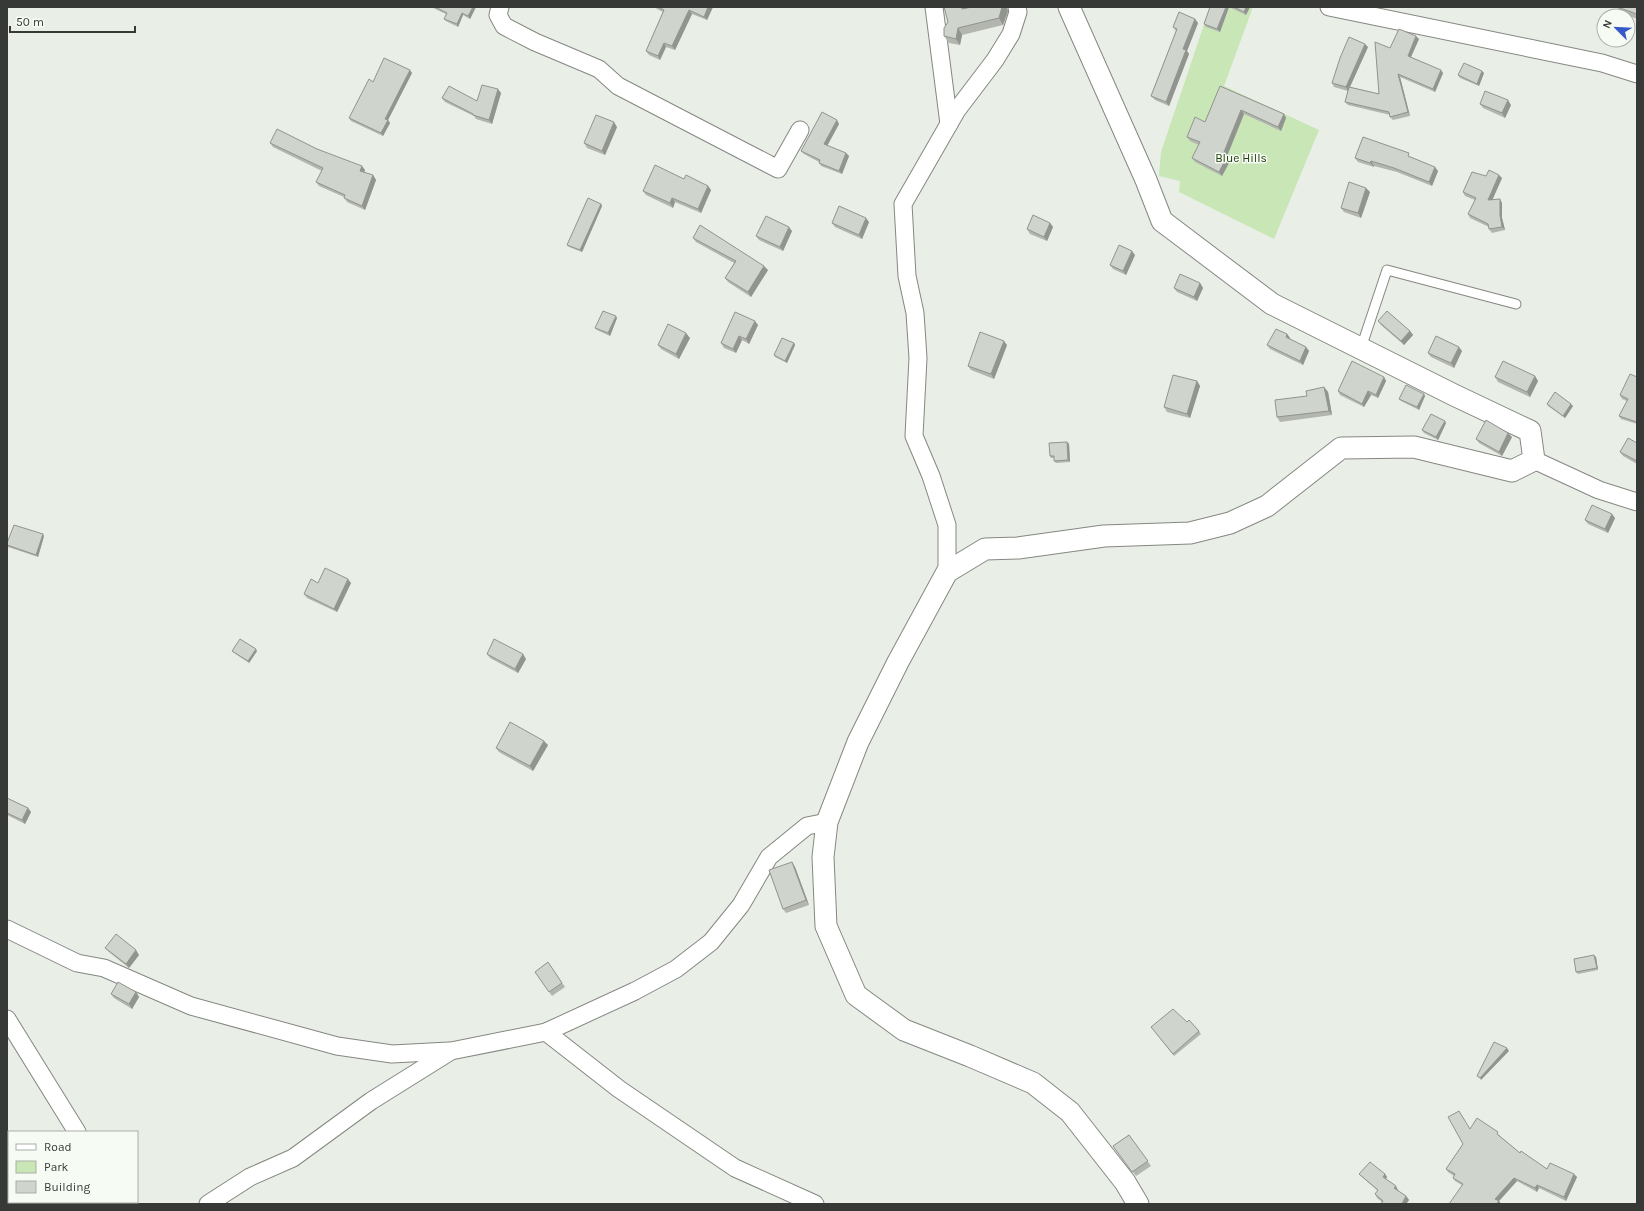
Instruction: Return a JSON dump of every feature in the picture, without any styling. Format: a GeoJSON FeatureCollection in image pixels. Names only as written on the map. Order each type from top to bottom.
{"type":"FeatureCollection","features":[{"type":"Feature","properties":{"kind":"street"},"geometry":{"type":"LineString","coordinates":[[500,7],[498,16],[504,26],[536,42],[598,69],[618,86],[778,168],[800,130]]}},
{"type":"Feature","properties":{"kind":"street"},"geometry":{"type":"LineString","coordinates":[[934,7],[949,124]]}},
{"type":"Feature","properties":{"kind":"street"},"geometry":{"type":"LineString","coordinates":[[1018,7],[1018,12],[1011,34],[995,60],[957,110],[903,204],[907,276],[915,313],[918,358],[914,436],[931,476],[947,525],[947,572],[898,662],[858,742],[827,822],[823,857],[826,926],[856,995],[904,1030],[1033,1083],[1070,1112],[1124,1182],[1138,1204]]}},
{"type":"Feature","properties":{"kind":"street"},"geometry":{"type":"LineString","coordinates":[[1069,7],[1146,180],[1162,221],[1272,304],[1530,431],[1534,460]]}},
{"type":"Feature","properties":{"kind":"street"},"geometry":{"type":"LineString","coordinates":[[1329,7],[1602,63],[1637,74]]}},
{"type":"Feature","properties":{"kind":"street"},"geometry":{"type":"LineString","coordinates":[[947,572],[985,549],[1018,548],[1104,536],[1190,533],[1230,523],[1267,506],[1340,448],[1414,447],[1512,472],[1534,460]]}},
{"type":"Feature","properties":{"kind":"street"},"geometry":{"type":"LineString","coordinates":[[1534,460],[1599,490],[1637,502]]}},
{"type":"Feature","properties":{"kind":"street"},"geometry":{"type":"LineString","coordinates":[[7,929],[77,963],[104,968],[191,1006],[338,1046],[392,1054],[451,1051],[546,1032],[635,991],[676,969],[711,942],[741,905],[769,857],[807,826],[827,822]]}},
{"type":"Feature","properties":{"kind":"street"},"geometry":{"type":"LineString","coordinates":[[7,1019],[76,1131]]}},
{"type":"Feature","properties":{"kind":"street"},"geometry":{"type":"LineString","coordinates":[[546,1032],[619,1089],[735,1168],[815,1204]]}},
{"type":"Feature","properties":{"kind":"street"},"geometry":{"type":"LineString","coordinates":[[208,1204],[250,1177],[292,1158],[371,1101],[451,1051]]}},
{"type":"Feature","properties":{"kind":"lane"},"geometry":{"type":"LineString","coordinates":[[1361,348],[1387,270],[1516,304]]}},
{"type":"Feature","properties":{"kind":"green space","name":"Blue Hills"},"geometry":{"type":"Polygon","coordinates":[[[1210,7],[1253,7],[1224,86],[1319,130],[1274,239],[1179,192],[1180,181],[1159,176],[1161,152],[1210,7]]]}},
{"type":"Feature","properties":{"kind":"building"},"geometry":{"type":"Polygon","coordinates":[[[435,7],[473,7],[468,16],[462,13],[457,24],[444,19],[447,13],[435,7]]]}},
{"type":"Feature","properties":{"kind":"building"},"geometry":{"type":"Polygon","coordinates":[[[658,7],[708,7],[704,17],[689,10],[672,46],[664,43],[658,56],[646,51],[664,10],[658,7]]]}},
{"type":"Feature","properties":{"kind":"building"},"geometry":{"type":"Polygon","coordinates":[[[944,7],[962,7],[962,9],[972,7],[1002,7],[999,18],[958,28],[956,39],[944,36],[944,28],[948,22],[944,7]]]}},
{"type":"Feature","properties":{"kind":"building"},"geometry":{"type":"Polygon","coordinates":[[[1210,7],[1226,7],[1217,29],[1204,24],[1210,7]]]}},
{"type":"Feature","properties":{"kind":"building"},"geometry":{"type":"Polygon","coordinates":[[[1234,7],[1246,7],[1244,12],[1234,7]]]}},
{"type":"Feature","properties":{"kind":"building"},"geometry":{"type":"Polygon","coordinates":[[[1617,7],[1637,7],[1637,14],[1636,8],[1617,7]]]}},
{"type":"Feature","properties":{"kind":"building"},"geometry":{"type":"Polygon","coordinates":[[[1179,12],[1195,19],[1183,49],[1186,50],[1166,102],[1151,96],[1177,29],[1173,27],[1179,12]]]}},
{"type":"Feature","properties":{"kind":"building"},"geometry":{"type":"Polygon","coordinates":[[[1399,29],[1416,36],[1408,56],[1441,70],[1433,89],[1398,74],[1408,112],[1390,117],[1389,112],[1345,102],[1349,87],[1379,94],[1375,42],[1390,48],[1399,29]]]}},
{"type":"Feature","properties":{"kind":"building"},"geometry":{"type":"Polygon","coordinates":[[[1349,37],[1365,44],[1346,87],[1332,83],[1349,37]]]}},
{"type":"Feature","properties":{"kind":"building"},"geometry":{"type":"Polygon","coordinates":[[[384,58],[410,70],[385,119],[388,120],[381,133],[349,118],[369,79],[373,82],[384,58]]]}},
{"type":"Feature","properties":{"kind":"building"},"geometry":{"type":"Polygon","coordinates":[[[1464,63],[1482,71],[1477,84],[1458,75],[1464,63]]]}},
{"type":"Feature","properties":{"kind":"building"},"geometry":{"type":"Polygon","coordinates":[[[482,85],[498,89],[489,120],[473,115],[442,98],[449,86],[477,101],[482,85]]]}},
{"type":"Feature","properties":{"kind":"building"},"geometry":{"type":"Polygon","coordinates":[[[1220,86],[1284,114],[1278,127],[1241,110],[1222,157],[1226,159],[1219,172],[1192,158],[1200,142],[1187,137],[1195,117],[1205,122],[1220,86]]]}},
{"type":"Feature","properties":{"kind":"building"},"geometry":{"type":"Polygon","coordinates":[[[1485,91],[1508,100],[1502,113],[1480,104],[1485,91]]]}},
{"type":"Feature","properties":{"kind":"building"},"geometry":{"type":"Polygon","coordinates":[[[822,112],[837,120],[824,144],[846,153],[839,171],[819,163],[820,160],[801,151],[822,112]]]}},
{"type":"Feature","properties":{"kind":"building"},"geometry":{"type":"Polygon","coordinates":[[[596,115],[614,122],[602,151],[584,143],[596,115]]]}},
{"type":"Feature","properties":{"kind":"building"},"geometry":{"type":"Polygon","coordinates":[[[277,129],[317,149],[362,166],[360,171],[373,175],[362,206],[344,198],[345,195],[316,182],[323,168],[270,143],[277,129]]]}},
{"type":"Feature","properties":{"kind":"building"},"geometry":{"type":"Polygon","coordinates":[[[1363,137],[1409,153],[1408,156],[1435,167],[1429,182],[1394,168],[1355,158],[1363,137]]]}},
{"type":"Feature","properties":{"kind":"building"},"geometry":{"type":"Polygon","coordinates":[[[655,165],[684,179],[686,175],[708,186],[698,209],[672,198],[670,203],[643,191],[655,165]]]}},
{"type":"Feature","properties":{"kind":"building"},"geometry":{"type":"Polygon","coordinates":[[[1489,170],[1499,175],[1488,200],[1500,199],[1502,227],[1489,229],[1488,224],[1468,214],[1476,198],[1463,192],[1472,172],[1486,176],[1489,170]]]}},
{"type":"Feature","properties":{"kind":"building"},"geometry":{"type":"Polygon","coordinates":[[[1349,182],[1366,188],[1358,213],[1341,208],[1349,182]]]}},
{"type":"Feature","properties":{"kind":"building"},"geometry":{"type":"Polygon","coordinates":[[[588,198],[601,204],[580,250],[567,245],[588,198]]]}},
{"type":"Feature","properties":{"kind":"building"},"geometry":{"type":"Polygon","coordinates":[[[839,206],[866,218],[859,235],[832,223],[839,206]]]}},
{"type":"Feature","properties":{"kind":"building"},"geometry":{"type":"Polygon","coordinates":[[[1033,215],[1050,223],[1044,237],[1027,229],[1033,215]]]}},
{"type":"Feature","properties":{"kind":"building"},"geometry":{"type":"Polygon","coordinates":[[[766,216],[789,227],[780,247],[756,236],[766,216]]]}},
{"type":"Feature","properties":{"kind":"building"},"geometry":{"type":"Polygon","coordinates":[[[700,225],[764,266],[748,292],[725,278],[736,261],[693,238],[700,225]]]}},
{"type":"Feature","properties":{"kind":"building"},"geometry":{"type":"Polygon","coordinates":[[[1119,245],[1132,251],[1123,271],[1110,265],[1119,245]]]}},
{"type":"Feature","properties":{"kind":"building"},"geometry":{"type":"Polygon","coordinates":[[[1180,274],[1200,283],[1194,297],[1174,288],[1180,274]]]}},
{"type":"Feature","properties":{"kind":"building"},"geometry":{"type":"Polygon","coordinates":[[[603,311],[616,316],[608,333],[595,328],[603,311]]]}},
{"type":"Feature","properties":{"kind":"building"},"geometry":{"type":"Polygon","coordinates":[[[1387,311],[1410,331],[1401,341],[1378,321],[1387,311]]]}},
{"type":"Feature","properties":{"kind":"building"},"geometry":{"type":"Polygon","coordinates":[[[735,312],[755,321],[746,339],[739,336],[733,349],[721,343],[735,312]]]}},
{"type":"Feature","properties":{"kind":"building"},"geometry":{"type":"Polygon","coordinates":[[[668,324],[686,333],[676,354],[658,345],[668,324]]]}},
{"type":"Feature","properties":{"kind":"building"},"geometry":{"type":"Polygon","coordinates":[[[1276,329],[1287,334],[1286,337],[1306,347],[1300,361],[1267,345],[1276,329]]]}},
{"type":"Feature","properties":{"kind":"building"},"geometry":{"type":"Polygon","coordinates":[[[980,332],[1004,341],[991,374],[968,366],[980,332]]]}},
{"type":"Feature","properties":{"kind":"building"},"geometry":{"type":"Polygon","coordinates":[[[1436,336],[1459,347],[1451,363],[1428,353],[1436,336]]]}},
{"type":"Feature","properties":{"kind":"building"},"geometry":{"type":"Polygon","coordinates":[[[782,338],[794,343],[785,361],[774,355],[782,338]]]}},
{"type":"Feature","properties":{"kind":"building"},"geometry":{"type":"Polygon","coordinates":[[[1352,361],[1384,377],[1376,395],[1368,391],[1362,404],[1338,391],[1352,361]]]}},
{"type":"Feature","properties":{"kind":"building"},"geometry":{"type":"Polygon","coordinates":[[[1503,361],[1535,376],[1527,392],[1495,377],[1503,361]]]}},
{"type":"Feature","properties":{"kind":"building"},"geometry":{"type":"Polygon","coordinates":[[[1630,374],[1637,377],[1637,422],[1619,416],[1628,399],[1620,395],[1630,374]]]}},
{"type":"Feature","properties":{"kind":"building"},"geometry":{"type":"Polygon","coordinates":[[[1173,375],[1197,381],[1187,414],[1164,407],[1173,375]]]}},
{"type":"Feature","properties":{"kind":"building"},"geometry":{"type":"Polygon","coordinates":[[[1406,385],[1424,394],[1417,407],[1399,399],[1406,385]]]}},
{"type":"Feature","properties":{"kind":"building"},"geometry":{"type":"Polygon","coordinates":[[[1324,387],[1329,411],[1277,417],[1275,400],[1307,396],[1306,391],[1324,387]]]}},
{"type":"Feature","properties":{"kind":"building"},"geometry":{"type":"Polygon","coordinates":[[[1555,392],[1571,404],[1563,416],[1547,404],[1555,392]]]}},
{"type":"Feature","properties":{"kind":"building"},"geometry":{"type":"Polygon","coordinates":[[[1431,414],[1445,421],[1436,437],[1422,430],[1431,414]]]}},
{"type":"Feature","properties":{"kind":"building"},"geometry":{"type":"Polygon","coordinates":[[[1486,420],[1508,433],[1499,452],[1476,439],[1486,420]]]}},
{"type":"Feature","properties":{"kind":"building"},"geometry":{"type":"Polygon","coordinates":[[[1628,438],[1637,443],[1637,461],[1620,452],[1628,438]]]}},
{"type":"Feature","properties":{"kind":"building"},"geometry":{"type":"Polygon","coordinates":[[[1067,442],[1068,460],[1054,461],[1054,456],[1050,456],[1049,443],[1067,442]]]}},
{"type":"Feature","properties":{"kind":"building"},"geometry":{"type":"Polygon","coordinates":[[[1592,505],[1612,514],[1605,529],[1585,520],[1592,505]]]}},
{"type":"Feature","properties":{"kind":"building"},"geometry":{"type":"Polygon","coordinates":[[[14,525],[43,534],[36,555],[7,545],[14,525]]]}},
{"type":"Feature","properties":{"kind":"building"},"geometry":{"type":"Polygon","coordinates":[[[325,568],[348,579],[334,609],[304,594],[311,579],[318,583],[325,568]]]}},
{"type":"Feature","properties":{"kind":"building"},"geometry":{"type":"Polygon","coordinates":[[[240,639],[256,649],[248,661],[232,651],[240,639]]]}},
{"type":"Feature","properties":{"kind":"building"},"geometry":{"type":"Polygon","coordinates":[[[494,639],[523,654],[515,669],[487,654],[494,639]]]}},
{"type":"Feature","properties":{"kind":"building"},"geometry":{"type":"Polygon","coordinates":[[[510,722],[544,741],[530,766],[496,748],[510,722]]]}},
{"type":"Feature","properties":{"kind":"building"},"geometry":{"type":"Polygon","coordinates":[[[7,798],[28,808],[22,820],[7,813],[7,798]]]}},
{"type":"Feature","properties":{"kind":"building"},"geometry":{"type":"Polygon","coordinates":[[[792,862],[806,900],[783,909],[769,870],[792,862]]]}},
{"type":"Feature","properties":{"kind":"building"},"geometry":{"type":"Polygon","coordinates":[[[116,934],[136,950],[126,964],[105,948],[116,934]]]}},
{"type":"Feature","properties":{"kind":"building"},"geometry":{"type":"Polygon","coordinates":[[[1594,955],[1597,968],[1576,972],[1574,959],[1594,955]]]}},
{"type":"Feature","properties":{"kind":"building"},"geometry":{"type":"Polygon","coordinates":[[[548,962],[562,983],[549,992],[535,972],[548,962]]]}},
{"type":"Feature","properties":{"kind":"building"},"geometry":{"type":"Polygon","coordinates":[[[118,982],[136,992],[129,1004],[111,994],[118,982]]]}},
{"type":"Feature","properties":{"kind":"building"},"geometry":{"type":"Polygon","coordinates":[[[1173,1009],[1187,1022],[1189,1020],[1199,1031],[1173,1054],[1151,1027],[1173,1009]]]}},
{"type":"Feature","properties":{"kind":"building"},"geometry":{"type":"Polygon","coordinates":[[[1494,1042],[1507,1048],[1480,1078],[1477,1076],[1494,1042]]]}},
{"type":"Feature","properties":{"kind":"building"},"geometry":{"type":"Polygon","coordinates":[[[1459,1111],[1470,1129],[1477,1118],[1498,1132],[1497,1134],[1520,1153],[1521,1151],[1547,1169],[1550,1163],[1574,1174],[1564,1197],[1537,1185],[1535,1188],[1514,1178],[1495,1199],[1499,1201],[1496,1204],[1449,1204],[1463,1184],[1453,1178],[1455,1174],[1446,1169],[1463,1144],[1448,1117],[1459,1111]]]}},
{"type":"Feature","properties":{"kind":"building"},"geometry":{"type":"Polygon","coordinates":[[[1129,1135],[1148,1161],[1132,1172],[1113,1146],[1129,1135]]]}},
{"type":"Feature","properties":{"kind":"building"},"geometry":{"type":"Polygon","coordinates":[[[1370,1162],[1385,1174],[1383,1177],[1396,1186],[1394,1188],[1406,1196],[1402,1204],[1381,1204],[1383,1201],[1375,1194],[1378,1190],[1359,1174],[1370,1162]]]}}]}
